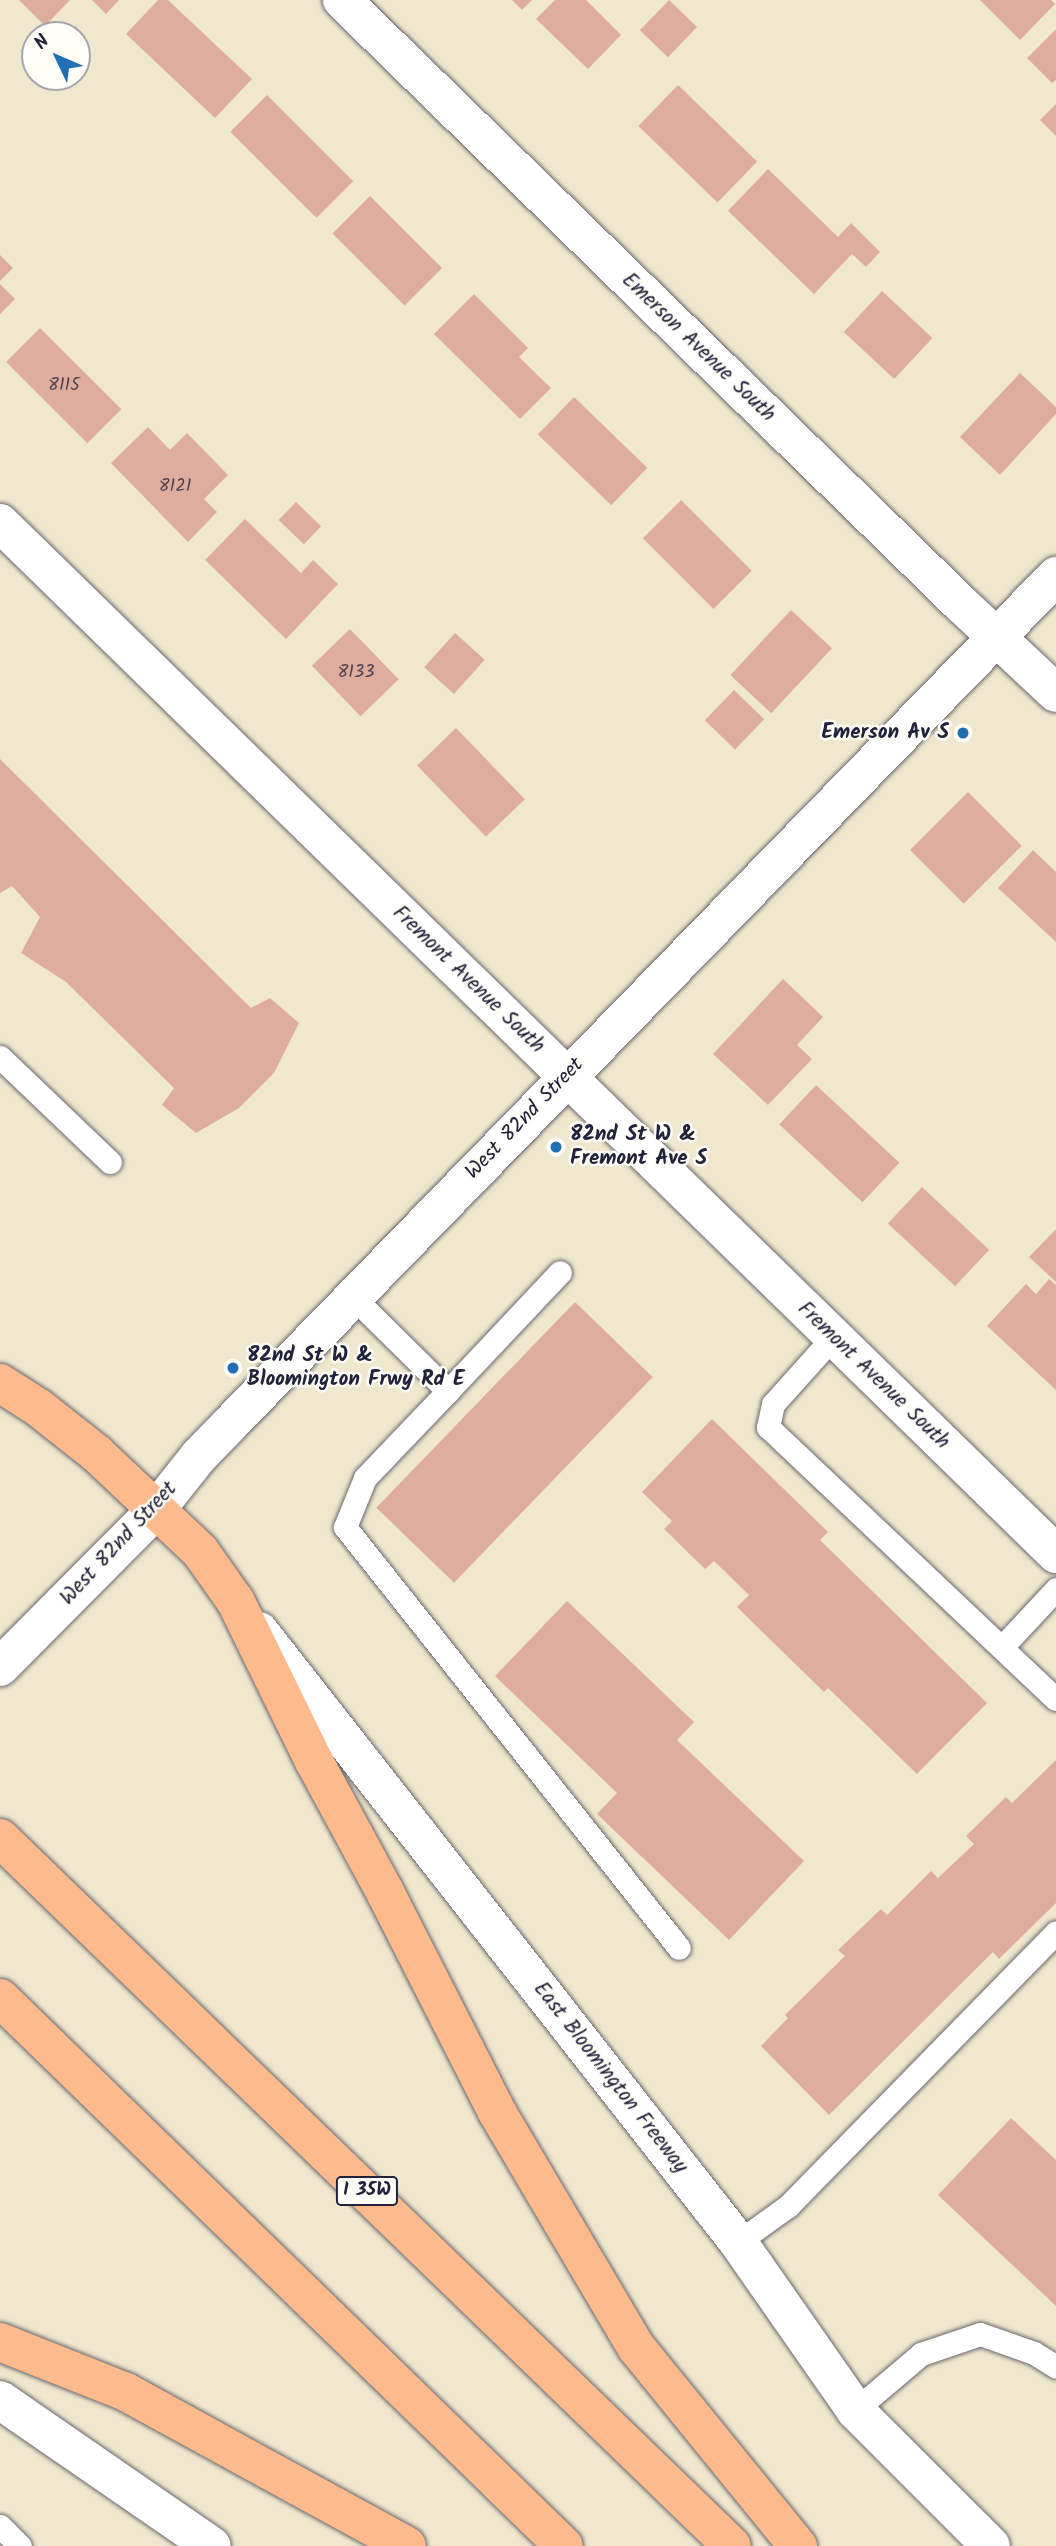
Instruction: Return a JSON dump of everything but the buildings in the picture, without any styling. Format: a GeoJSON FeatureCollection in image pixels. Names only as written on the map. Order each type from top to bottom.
{"type":"FeatureCollection","features":[{"type":"Feature","properties":{"kind":"highway"},"geometry":{"type":"LineString","coordinates":[[0,1383],[39,1408],[96,1453],[200,1551],[236,1602],[315,1763],[386,1892],[497,2112],[622,2324],[636,2347],[798,2546]]}},
{"type":"Feature","properties":{"kind":"highway","name":"I 35W"},"geometry":{"type":"LineString","coordinates":[[0,1838],[732,2546]]}},
{"type":"Feature","properties":{"kind":"highway"},"geometry":{"type":"LineString","coordinates":[[0,1998],[564,2546]]}},
{"type":"Feature","properties":{"kind":"highway"},"geometry":{"type":"LineString","coordinates":[[0,2342],[126,2392],[407,2546]]}},
{"type":"Feature","properties":{"kind":"street","name":"Emerson Avenue South"},"geometry":{"type":"LineString","coordinates":[[342,0],[1056,693]]}},
{"type":"Feature","properties":{"kind":"street","name":"Fremont Avenue South"},"geometry":{"type":"LineString","coordinates":[[0,523],[1056,1554]]}},
{"type":"Feature","properties":{"kind":"street","name":"West 82nd Street"},"geometry":{"type":"LineString","coordinates":[[0,1667],[156,1510],[199,1456],[1056,576]]}},
{"type":"Feature","properties":{"kind":"street","name":"East Bloomington Freeway"},"geometry":{"type":"LineString","coordinates":[[236,1602],[738,2242],[855,2410],[991,2546]]}},
{"type":"Feature","properties":{"kind":"street"},"geometry":{"type":"LineString","coordinates":[[0,2400],[212,2546]]}},
{"type":"Feature","properties":{"kind":"lane"},"geometry":{"type":"LineString","coordinates":[[0,1057],[110,1162]]}},
{"type":"Feature","properties":{"kind":"lane"},"geometry":{"type":"LineString","coordinates":[[560,1272],[365,1478],[345,1527],[680,1948]]}},
{"type":"Feature","properties":{"kind":"lane"},"geometry":{"type":"LineString","coordinates":[[353,1297],[448,1391]]}},
{"type":"Feature","properties":{"kind":"lane"},"geometry":{"type":"LineString","coordinates":[[833,1337],[774,1404],[768,1427],[1056,1699]]}},
{"type":"Feature","properties":{"kind":"lane"},"geometry":{"type":"LineString","coordinates":[[1002,1647],[1056,1589]]}},
{"type":"Feature","properties":{"kind":"lane"},"geometry":{"type":"LineString","coordinates":[[738,2242],[788,2206],[1056,1932]]}},
{"type":"Feature","properties":{"kind":"lane"},"geometry":{"type":"LineString","coordinates":[[855,2410],[921,2354],[980,2334],[1034,2353],[1056,2367]]}},
{"type":"Feature","properties":{"kind":"lane"},"geometry":{"type":"LineString","coordinates":[[0,2526],[20,2546]]}},
{"type":"Feature","properties":{"kind":"place","name":"Emerson Av S"},"geometry":{"type":"Point","coordinates":[963,733]}},
{"type":"Feature","properties":{"kind":"place","name":"82nd St W & Fremont Ave S"},"geometry":{"type":"Point","coordinates":[556,1147]}},
{"type":"Feature","properties":{"kind":"place","name":"82nd St W & Bloomington Frwy Rd E"},"geometry":{"type":"Point","coordinates":[233,1368]}}]}
